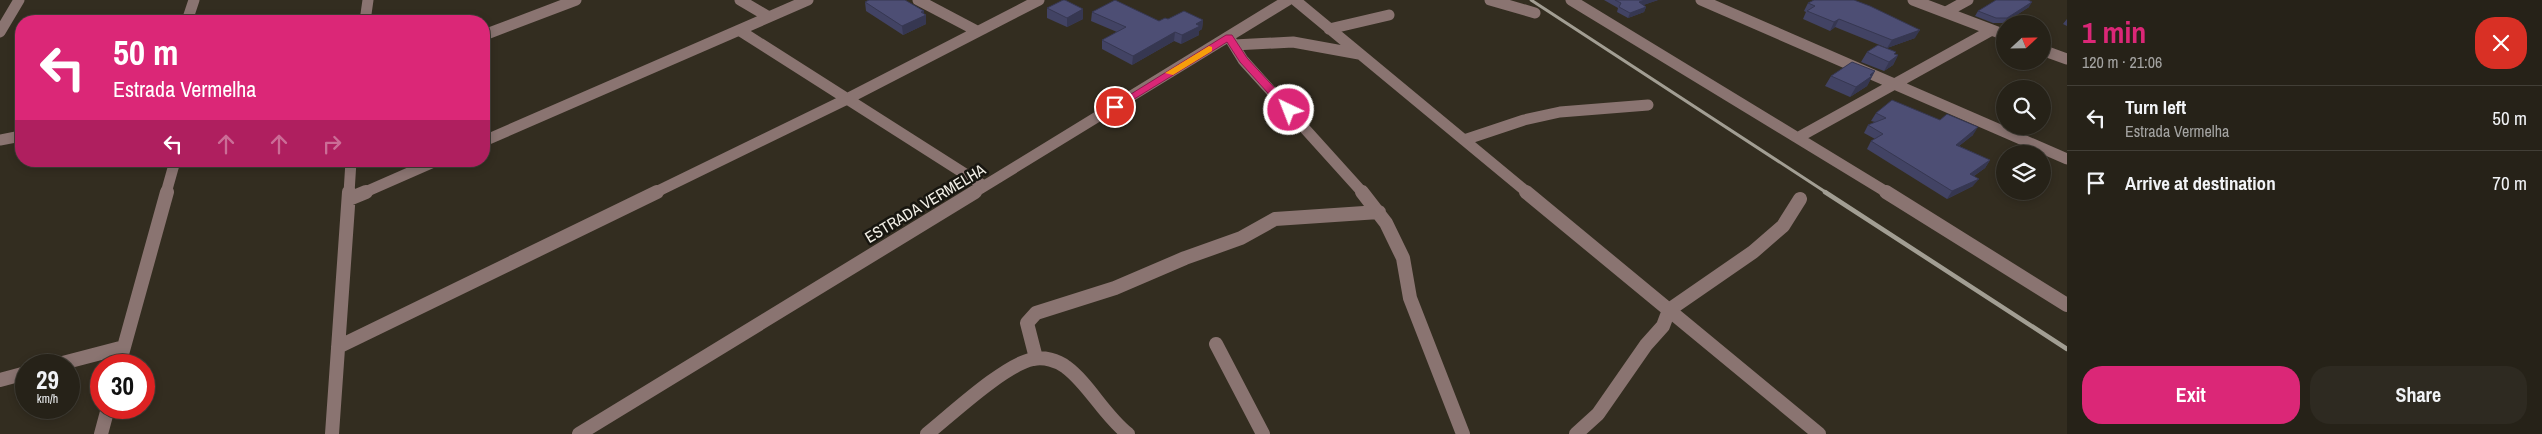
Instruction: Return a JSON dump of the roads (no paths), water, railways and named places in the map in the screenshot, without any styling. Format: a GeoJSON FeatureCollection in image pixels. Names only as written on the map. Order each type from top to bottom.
{"type":"FeatureCollection","features":[{"type":"Feature","properties":{"kind":"street"},"geometry":{"type":"LineString","coordinates":[[0,32],[19,0]]}},
{"type":"Feature","properties":{"kind":"street"},"geometry":{"type":"LineString","coordinates":[[189,15],[194,0]]}},
{"type":"Feature","properties":{"kind":"street"},"geometry":{"type":"LineString","coordinates":[[366,15],[368,0]]}},
{"type":"Feature","properties":{"kind":"street"},"geometry":{"type":"LineString","coordinates":[[490,33],[576,0]]}},
{"type":"Feature","properties":{"kind":"street"},"geometry":{"type":"LineString","coordinates":[[740,0],[770,17]]}},
{"type":"Feature","properties":{"kind":"street"},"geometry":{"type":"LineString","coordinates":[[490,138],[808,0]]}},
{"type":"Feature","properties":{"kind":"street"},"geometry":{"type":"LineString","coordinates":[[918,0],[977,31]]}},
{"type":"Feature","properties":{"kind":"street"},"geometry":{"type":"LineString","coordinates":[[338,348],[846,100],[1039,0]]}},
{"type":"Feature","properties":{"kind":"street","name":"ESTRADA VERMELHA"},"geometry":{"type":"LineString","coordinates":[[579,434],[984,186],[1231,41],[1288,0]]}},
{"type":"Feature","properties":{"kind":"street"},"geometry":{"type":"LineString","coordinates":[[1295,0],[1819,434]]}},
{"type":"Feature","properties":{"kind":"street"},"geometry":{"type":"LineString","coordinates":[[1490,0],[1535,13]]}},
{"type":"Feature","properties":{"kind":"street"},"geometry":{"type":"LineString","coordinates":[[1571,0],[1799,136],[2067,305]]}},
{"type":"Feature","properties":{"kind":"street"},"geometry":{"type":"LineString","coordinates":[[1701,0],[2067,159]]}},
{"type":"Feature","properties":{"kind":"street"},"geometry":{"type":"LineString","coordinates":[[1913,0],[1996,32]]}},
{"type":"Feature","properties":{"kind":"street"},"geometry":{"type":"LineString","coordinates":[[1946,12],[1968,0]]}},
{"type":"Feature","properties":{"kind":"street"},"geometry":{"type":"LineString","coordinates":[[1329,29],[1389,14]]}},
{"type":"Feature","properties":{"kind":"street"},"geometry":{"type":"LineString","coordinates":[[739,30],[846,100],[984,186]]}},
{"type":"Feature","properties":{"kind":"street"},"geometry":{"type":"LineString","coordinates":[[1799,136],[1992,30]]}},
{"type":"Feature","properties":{"kind":"street"},"geometry":{"type":"LineString","coordinates":[[1231,41],[1294,42],[1361,55]]}},
{"type":"Feature","properties":{"kind":"street"},"geometry":{"type":"LineString","coordinates":[[1231,41],[1243,60],[1319,142],[1380,212],[1403,258],[1410,298],[1463,434]]}},
{"type":"Feature","properties":{"kind":"street"},"geometry":{"type":"LineString","coordinates":[[2051,53],[2067,59]]}},
{"type":"Feature","properties":{"kind":"street"},"geometry":{"type":"LineString","coordinates":[[1464,140],[1524,120],[1560,112],[1648,105]]}},
{"type":"Feature","properties":{"kind":"street"},"geometry":{"type":"LineString","coordinates":[[0,140],[15,137]]}},
{"type":"Feature","properties":{"kind":"street"},"geometry":{"type":"LineString","coordinates":[[122,354],[173,167]]}},
{"type":"Feature","properties":{"kind":"street"},"geometry":{"type":"LineString","coordinates":[[332,434],[351,167]]}},
{"type":"Feature","properties":{"kind":"street"},"geometry":{"type":"LineString","coordinates":[[349,199],[422,167]]}},
{"type":"Feature","properties":{"kind":"street"},"geometry":{"type":"LineString","coordinates":[[1576,434],[1598,414],[1646,345],[1663,326],[1669,310],[1753,252],[1783,226],[1800,199]]}},
{"type":"Feature","properties":{"kind":"street"},"geometry":{"type":"LineString","coordinates":[[1036,358],[1027,323],[1036,313],[1115,288],[1184,258],[1241,238],[1275,219],[1380,212]]}},
{"type":"Feature","properties":{"kind":"street"},"geometry":{"type":"LineString","coordinates":[[1216,344],[1263,434]]}},
{"type":"Feature","properties":{"kind":"street"},"geometry":{"type":"LineString","coordinates":[[80,358],[124,347]]}},
{"type":"Feature","properties":{"kind":"street"},"geometry":{"type":"LineString","coordinates":[[927,434],[1011,368],[1026,360],[1036,358],[1056,360],[1066,364],[1106,413],[1128,434]]}},
{"type":"Feature","properties":{"kind":"street"},"geometry":{"type":"LineString","coordinates":[[0,380],[15,376]]}},
{"type":"Feature","properties":{"kind":"street"},"geometry":{"type":"LineString","coordinates":[[101,434],[105,419]]}},
{"type":"Feature","properties":{"kind":"railway"},"geometry":{"type":"LineString","coordinates":[[1531,0],[1827,193]]}},
{"type":"Feature","properties":{"kind":"railway"},"geometry":{"type":"LineString","coordinates":[[1825,192],[2067,349]]}}]}
